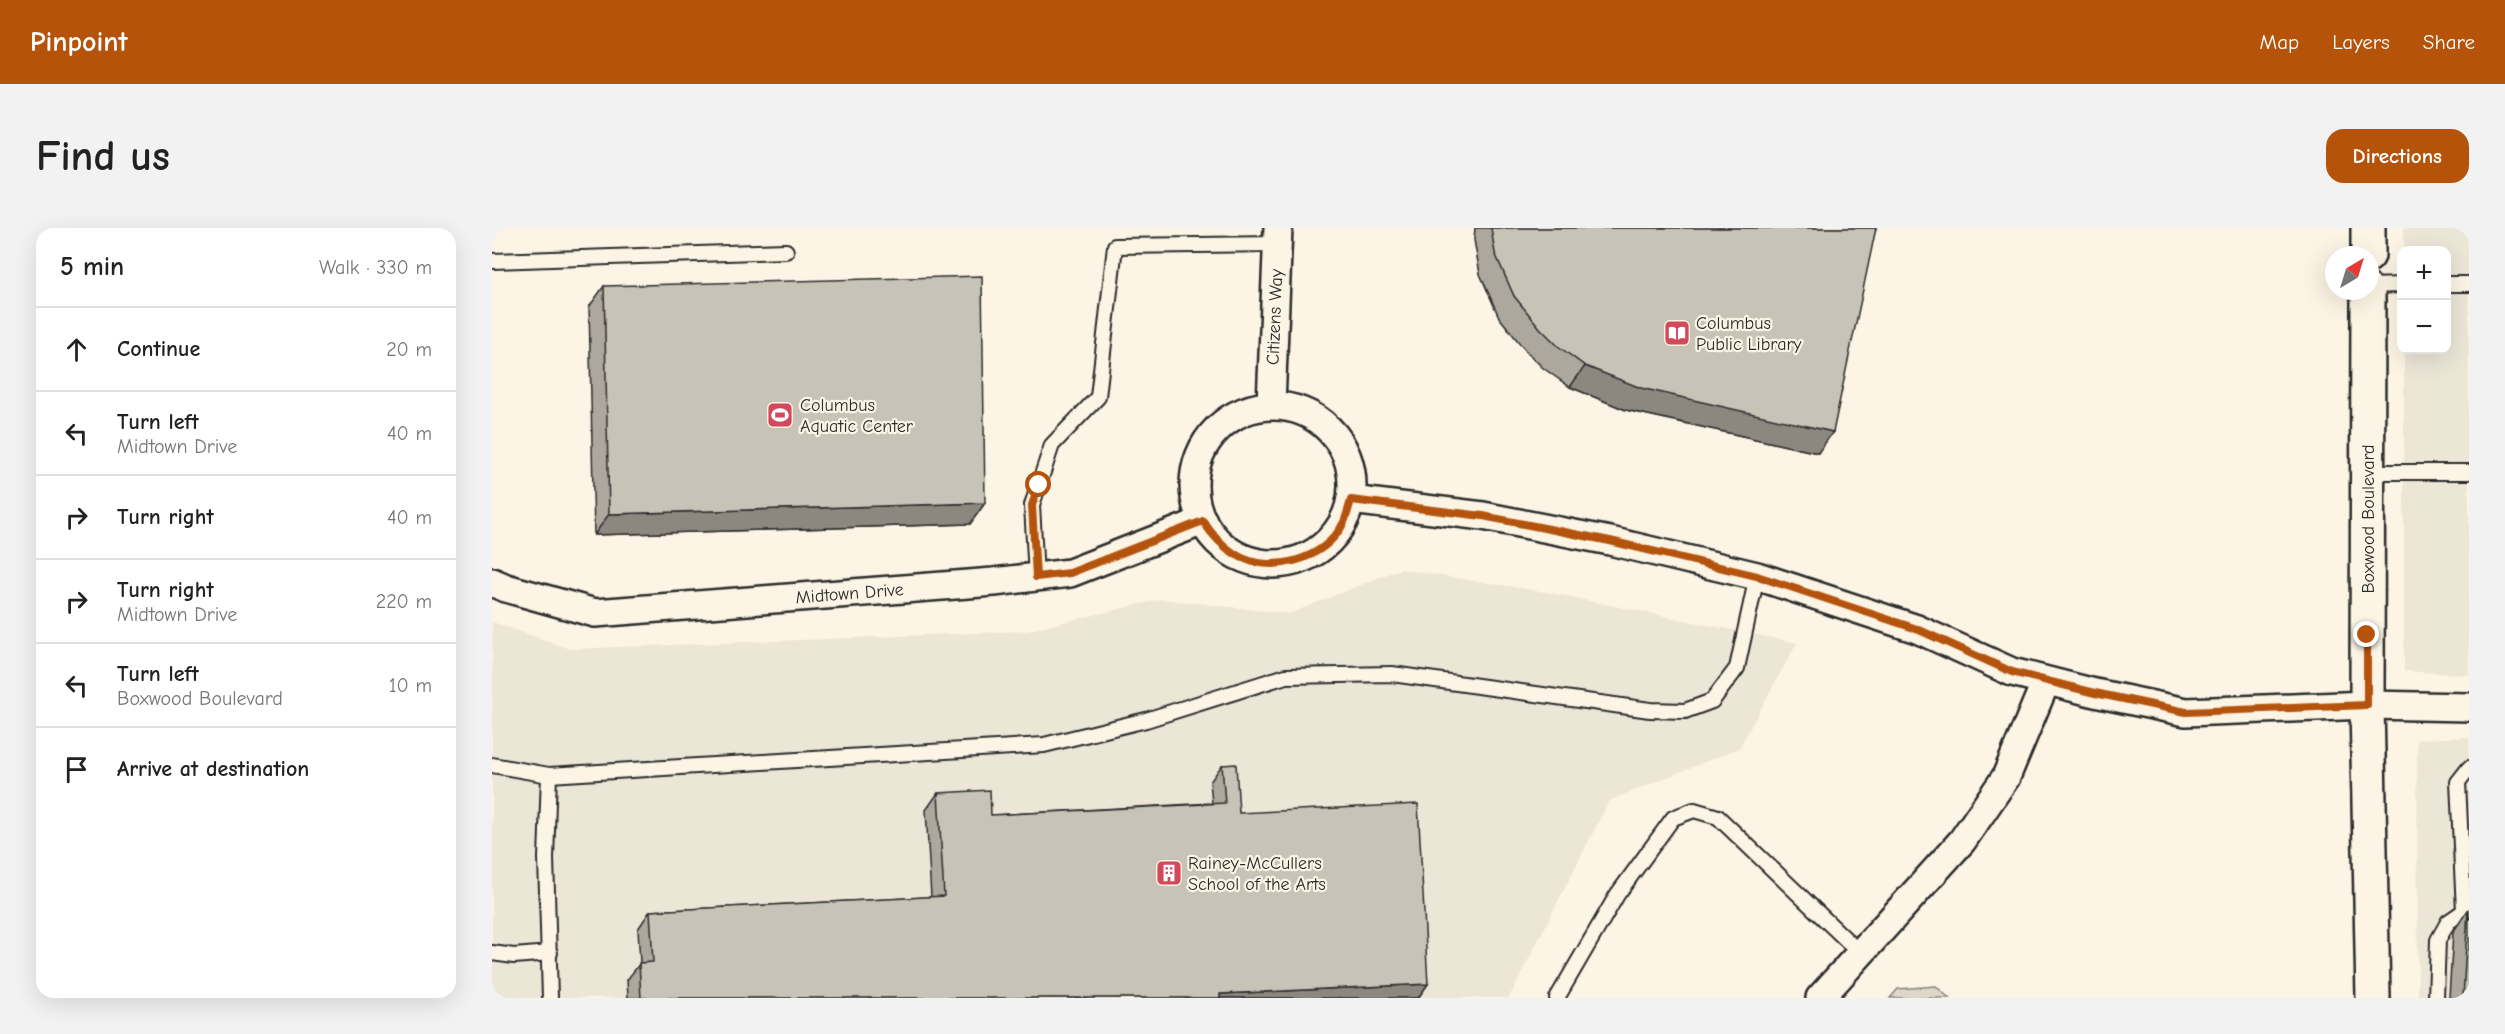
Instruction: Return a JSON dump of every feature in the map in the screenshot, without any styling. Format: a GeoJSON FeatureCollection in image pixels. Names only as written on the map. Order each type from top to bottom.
{"type":"FeatureCollection","features":[{"type":"Feature","properties":{"kind":"street"},"geometry":{"type":"LineString","coordinates":[[2368,228],[2368,246]]}},
{"type":"Feature","properties":{"kind":"street","name":"Citizens Way"},"geometry":{"type":"LineString","coordinates":[[1271,405],[1278,236]]}},
{"type":"Feature","properties":{"kind":"street","name":"Boxwood Boulevard"},"geometry":{"type":"LineString","coordinates":[[2368,300],[2367,705],[2373,998]]}},
{"type":"Feature","properties":{"kind":"street"},"geometry":{"type":"LineString","coordinates":[[1271,405],[1294,408],[1316,418],[1334,434],[1346,454],[1353,476],[1351,500],[1343,524],[1328,542],[1308,556],[1285,564],[1260,563],[1237,555],[1217,541],[1203,521],[1195,496],[1195,470],[1204,444],[1221,424],[1245,411],[1271,405]]}},
{"type":"Feature","properties":{"kind":"street"},"geometry":{"type":"LineString","coordinates":[[1351,500],[1483,516],[1610,541],[1757,576],[1917,629],[2012,672],[2186,712],[2367,705],[2469,707]]}},
{"type":"Feature","properties":{"kind":"street","name":"Midtown Drive"},"geometry":{"type":"LineString","coordinates":[[492,582],[596,613],[1036,577],[1070,573],[1203,521]]}},
{"type":"Feature","properties":{"kind":"street"},"geometry":{"type":"LineString","coordinates":[[1820,998],[1962,841],[2006,777],[2046,681]]}},
{"type":"Feature","properties":{"kind":"lane"},"geometry":{"type":"LineString","coordinates":[[1036,577],[1032,505],[1052,446],[1098,398],[1115,246],[1278,236]]}},
{"type":"Feature","properties":{"kind":"lane"},"geometry":{"type":"LineString","coordinates":[[492,261],[786,251]]}},
{"type":"Feature","properties":{"kind":"lane"},"geometry":{"type":"LineString","coordinates":[[2451,284],[2469,284]]}},
{"type":"Feature","properties":{"kind":"lane"},"geometry":{"type":"LineString","coordinates":[[2379,285],[2397,285]]}},
{"type":"Feature","properties":{"kind":"lane"},"geometry":{"type":"LineString","coordinates":[[2368,472],[2469,472]]}},
{"type":"Feature","properties":{"kind":"lane"},"geometry":{"type":"LineString","coordinates":[[492,765],[549,775],[1044,745],[1146,720],[1286,676],[1392,674],[1650,710],[1685,711],[1712,701],[1737,668],[1757,576]]}},
{"type":"Feature","properties":{"kind":"lane"},"geometry":{"type":"LineString","coordinates":[[2436,998],[2438,940],[2448,922],[2466,910],[2458,782],[2469,768]]}},
{"type":"Feature","properties":{"kind":"lane"},"geometry":{"type":"LineString","coordinates":[[549,775],[546,858],[550,998]]}},
{"type":"Feature","properties":{"kind":"lane"},"geometry":{"type":"LineString","coordinates":[[1557,998],[1617,895],[1673,818],[1694,810],[1718,817],[1860,954]]}},
{"type":"Feature","properties":{"kind":"lane"},"geometry":{"type":"LineString","coordinates":[[492,953],[514,956],[550,953]]}},
{"type":"Feature","properties":{"kind":"shaded area"},"geometry":{"type":"Polygon","coordinates":[[[2404,228],[2469,228],[2469,675],[2404,671],[2404,354],[2451,354],[2451,246],[2404,246],[2404,228]]]}},
{"type":"Feature","properties":{"kind":"shaded area"},"geometry":{"type":"Polygon","coordinates":[[[1400,569],[1545,592],[1797,643],[1739,748],[1609,801],[1509,998],[492,998],[492,622],[570,649],[1026,631],[1162,599],[1289,614],[1400,569]]]}},
{"type":"Feature","properties":{"kind":"shaded area"},"geometry":{"type":"Polygon","coordinates":[[[2469,737],[2469,998],[2418,998],[2417,739],[2469,737]]]}},
{"type":"Feature","properties":{"kind":"shaded area"},"geometry":{"type":"Polygon","coordinates":[[[1936,986],[1949,998],[1890,998],[1898,989],[1936,986]]]}},
{"type":"Feature","properties":{"kind":"building","name":"Columbus Public Library"},"geometry":{"type":"Polygon","coordinates":[[[1491,228],[1876,228],[1833,432],[1641,388],[1585,366],[1558,346],[1514,296],[1495,253],[1491,228]]]}},
{"type":"Feature","properties":{"kind":"building","name":"Columbus Aquatic Center"},"geometry":{"type":"Polygon","coordinates":[[[982,276],[985,503],[609,514],[604,286],[982,276]]]}},
{"type":"Feature","properties":{"kind":"building","name":"Rainey-McCullers School of the Arts"},"geometry":{"type":"Polygon","coordinates":[[[1236,764],[1239,813],[1418,804],[1428,984],[1220,994],[1220,998],[641,998],[639,963],[653,962],[650,911],[944,896],[938,793],[990,790],[991,815],[1225,803],[1222,765],[1236,764]]]}},
{"type":"Feature","properties":{"kind":"building"},"geometry":{"type":"Polygon","coordinates":[[[2468,910],[2469,998],[2463,998],[2468,910]]]}},
{"type":"Feature","properties":{"kind":"place","name":"Columbus Public Library"},"geometry":{"type":"Point","coordinates":[1677,333]}},
{"type":"Feature","properties":{"kind":"place","name":"Columbus Aquatic Center"},"geometry":{"type":"Point","coordinates":[780,415]}},
{"type":"Feature","properties":{"kind":"place","name":"Rainey-McCullers School of the Arts"},"geometry":{"type":"Point","coordinates":[1169,873]}},
{"type":"Feature","properties":{"kind":"route"},"geometry":{"type":"LineString","coordinates":[[1039,485],[1032,505],[1036,577],[1070,573],[1203,521],[1217,541],[1237,555],[1260,563],[1285,564],[1308,556],[1328,542],[1343,524],[1351,500],[1483,516],[1610,541],[1757,576],[1917,629],[2012,672],[2095,693],[2186,712],[2367,705],[2367,635]]}}]}
